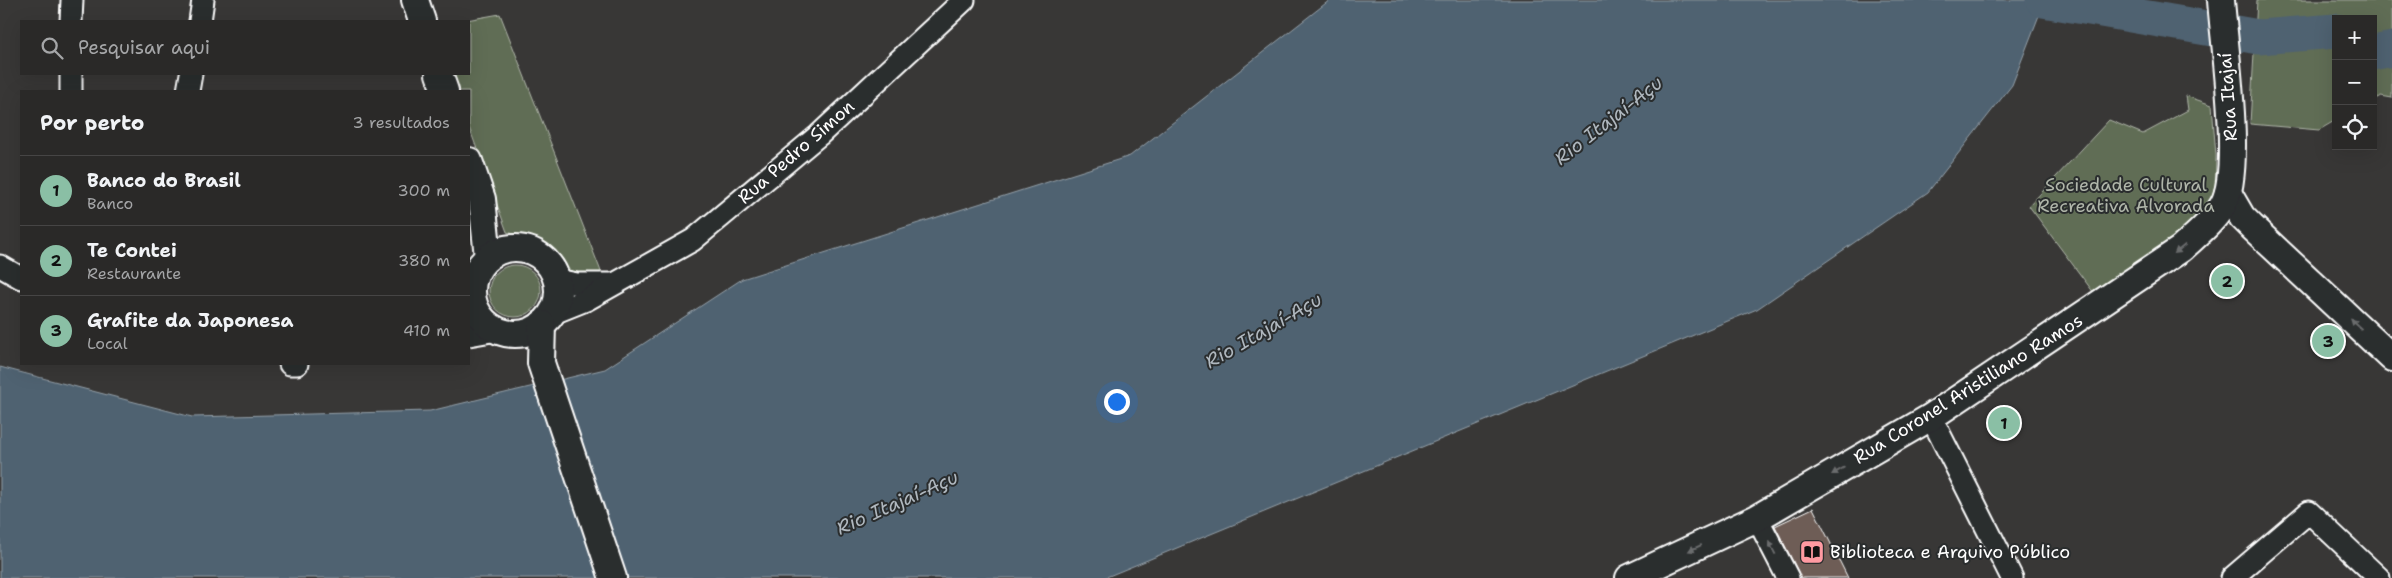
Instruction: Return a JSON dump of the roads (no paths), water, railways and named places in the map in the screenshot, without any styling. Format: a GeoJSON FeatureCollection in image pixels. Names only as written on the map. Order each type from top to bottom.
{"type":"FeatureCollection","features":[{"type":"Feature","properties":{"kind":"main road"},"geometry":{"type":"LineString","coordinates":[[415,0],[422,20]]}},
{"type":"Feature","properties":{"kind":"main road","name":"Rua Itajaí"},"geometry":{"type":"LineString","coordinates":[[2221,0],[2232,149],[2228,193]]}},
{"type":"Feature","properties":{"kind":"main road"},"geometry":{"type":"LineString","coordinates":[[439,75],[445,90]]}},
{"type":"Feature","properties":{"kind":"main road"},"geometry":{"type":"LineString","coordinates":[[470,164],[482,199],[488,257]]}},
{"type":"Feature","properties":{"kind":"main road"},"geometry":{"type":"LineString","coordinates":[[2228,193],[2242,217],[2392,358]]}},
{"type":"Feature","properties":{"kind":"main road","name":"Rua Coronel Aristiliano Ramos"},"geometry":{"type":"LineString","coordinates":[[1629,578],[1757,518],[1931,417],[2181,250],[2216,216],[2224,204],[2228,193]]}},
{"type":"Feature","properties":{"kind":"main road"},"geometry":{"type":"LineString","coordinates":[[482,199],[516,248]]}},
{"type":"Feature","properties":{"kind":"main road"},"geometry":{"type":"LineString","coordinates":[[2216,216],[2252,227]]}},
{"type":"Feature","properties":{"kind":"main road"},"geometry":{"type":"LineString","coordinates":[[542,367],[504,332],[484,322],[472,312],[473,281],[478,268],[488,257],[501,250],[516,248],[527,250],[542,258],[553,270],[557,280],[558,298],[547,319],[542,367],[613,578]]}},
{"type":"Feature","properties":{"kind":"main road"},"geometry":{"type":"LineString","coordinates":[[504,332],[526,332],[547,319]]}},
{"type":"Feature","properties":{"kind":"street"},"geometry":{"type":"LineString","coordinates":[[72,0],[72,20]]}},
{"type":"Feature","properties":{"kind":"street"},"geometry":{"type":"LineString","coordinates":[[200,20],[203,0]]}},
{"type":"Feature","properties":{"kind":"street","name":"Rua Pedro Simon"},"geometry":{"type":"LineString","coordinates":[[547,319],[586,300],[693,240],[819,135],[964,0]]}},
{"type":"Feature","properties":{"kind":"street"},"geometry":{"type":"LineString","coordinates":[[71,75],[71,90]]}},
{"type":"Feature","properties":{"kind":"street"},"geometry":{"type":"LineString","coordinates":[[188,90],[190,75]]}},
{"type":"Feature","properties":{"kind":"street"},"geometry":{"type":"LineString","coordinates":[[0,266],[20,277]]}},
{"type":"Feature","properties":{"kind":"street","name":"Rua Pedro Simon"},"geometry":{"type":"LineString","coordinates":[[557,280],[578,284],[612,284]]}},
{"type":"Feature","properties":{"kind":"street"},"geometry":{"type":"LineString","coordinates":[[470,335],[504,332]]}},
{"type":"Feature","properties":{"kind":"street"},"geometry":{"type":"LineString","coordinates":[[1931,417],[2012,578]]}},
{"type":"Feature","properties":{"kind":"street"},"geometry":{"type":"LineString","coordinates":[[2232,578],[2309,512],[2379,578]]}},
{"type":"Feature","properties":{"kind":"street"},"geometry":{"type":"LineString","coordinates":[[1757,518],[1788,578]]}},
{"type":"Feature","properties":{"kind":"water","name":"Rio Itajaí-Açu"},"geometry":{"type":"Polygon","coordinates":[[[1330,0],[2045,0],[2012,85],[1928,192],[1757,309],[1104,578],[0,578],[0,367],[192,417],[430,411],[605,369],[742,279],[1130,156],[1330,0]]]}},
{"type":"Feature","properties":{"kind":"waterway"},"geometry":{"type":"LineString","coordinates":[[2043,0],[2259,37],[2332,31]]}},
{"type":"Feature","properties":{"kind":"waterway"},"geometry":{"type":"LineString","coordinates":[[2377,52],[2392,49]]}},
{"type":"Feature","properties":{"kind":"place","name":"Te Contei"},"geometry":{"type":"Point","coordinates":[2227,281]}},
{"type":"Feature","properties":{"kind":"place","name":"Grafite da Japonesa"},"geometry":{"type":"Point","coordinates":[2328,341]}},
{"type":"Feature","properties":{"kind":"place","name":"Banco do Brasil"},"geometry":{"type":"Point","coordinates":[2004,423]}},
{"type":"Feature","properties":{"kind":"place","name":"Biblioteca e Arquivo Público"},"geometry":{"type":"Point","coordinates":[1812,552]}},
{"type":"Feature","properties":{"kind":"park label","name":"Sociedade Cultural Recreativa Alvorada"},"geometry":{"type":"Point","coordinates":[2126,195]}}]}
